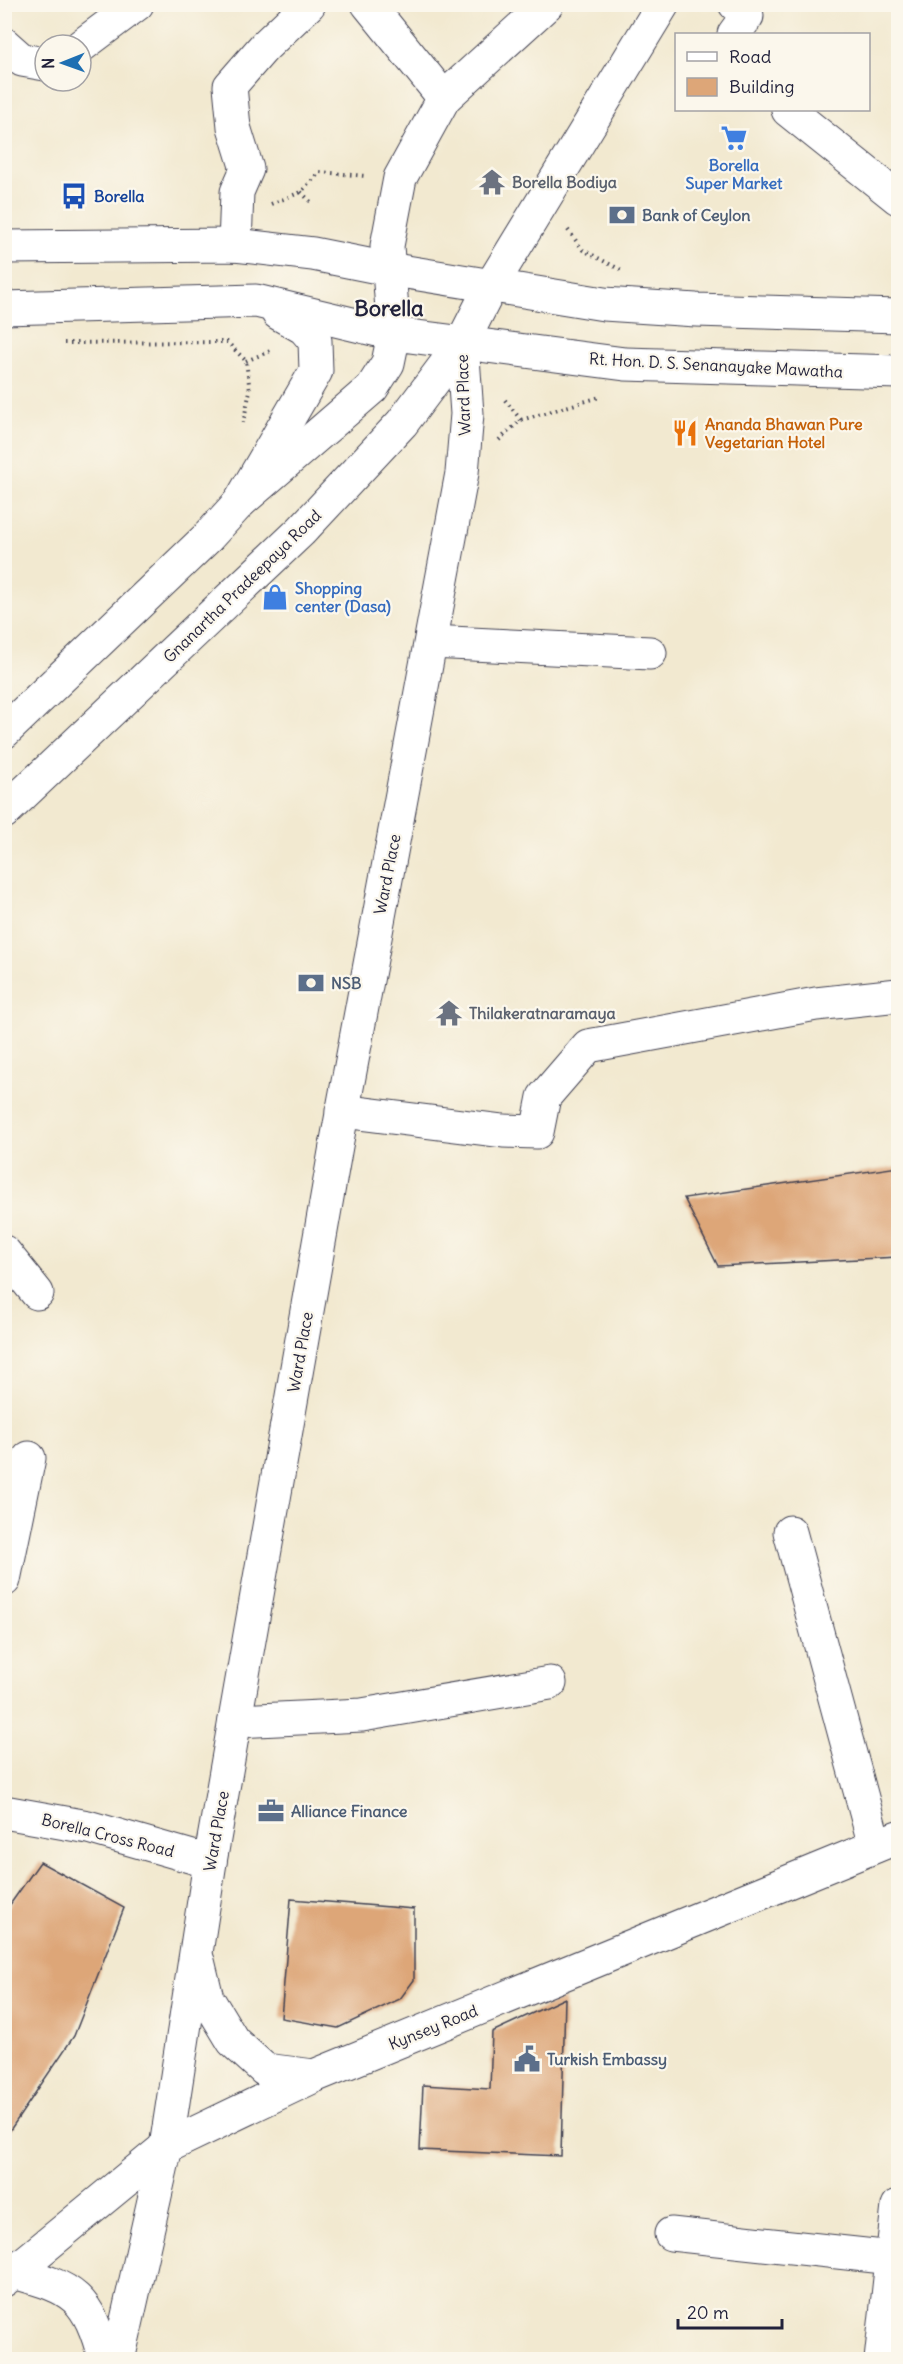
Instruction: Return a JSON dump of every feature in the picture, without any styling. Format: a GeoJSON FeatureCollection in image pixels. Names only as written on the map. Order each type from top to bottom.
{"type":"FeatureCollection","features":[{"type":"Feature","properties":{"kind":"main road"},"geometry":{"type":"LineString","coordinates":[[93,37],[137,4]]}},
{"type":"Feature","properties":{"kind":"main road"},"geometry":{"type":"LineString","coordinates":[[235,245],[237,192],[247,170],[234,127],[230,86],[264,47],[309,4]]}},
{"type":"Feature","properties":{"kind":"main road"},"geometry":{"type":"LineString","coordinates":[[368,4],[444,98]]}},
{"type":"Feature","properties":{"kind":"main road"},"geometry":{"type":"LineString","coordinates":[[4,732],[207,538],[240,502],[372,388],[388,363],[394,334],[387,246],[400,178],[444,98],[547,4]]}},
{"type":"Feature","properties":{"kind":"main road","name":"Gnanartha Pradeepaya Road"},"geometry":{"type":"LineString","coordinates":[[4,812],[335,497],[402,423],[462,343],[491,286],[663,4]]}},
{"type":"Feature","properties":{"kind":"main road"},"geometry":{"type":"LineString","coordinates":[[735,4],[747,16],[735,33]]}},
{"type":"Feature","properties":{"kind":"main road"},"geometry":{"type":"LineString","coordinates":[[4,44],[22,60],[33,62]]}},
{"type":"Feature","properties":{"kind":"main road"},"geometry":{"type":"LineString","coordinates":[[789,111],[898,198]]}},
{"type":"Feature","properties":{"kind":"main road"},"geometry":{"type":"LineString","coordinates":[[4,247],[235,245],[277,248],[388,269],[604,304],[696,310],[898,316]]}},
{"type":"Feature","properties":{"kind":"main road"},"geometry":{"type":"LineString","coordinates":[[240,502],[316,371],[315,341],[304,328],[256,301]]}},
{"type":"Feature","properties":{"kind":"main road","name":"Rt. Hon. D. S. Senanayake Mawatha"},"geometry":{"type":"LineString","coordinates":[[4,308],[256,301],[394,334],[625,364],[898,372]]}},
{"type":"Feature","properties":{"kind":"main road","name":"Ward Place"},"geometry":{"type":"LineString","coordinates":[[118,2360],[166,2147],[210,1862],[342,1112],[462,473],[467,414],[462,343]]}},
{"type":"Feature","properties":{"kind":"main road"},"geometry":{"type":"LineString","coordinates":[[431,642],[650,653]]}},
{"type":"Feature","properties":{"kind":"main road"},"geometry":{"type":"LineString","coordinates":[[342,1112],[503,1131],[537,1132],[544,1097],[588,1046],[816,1004],[898,995]]}},
{"type":"Feature","properties":{"kind":"main road"},"geometry":{"type":"LineString","coordinates":[[4,1252],[37,1293]]}},
{"type":"Feature","properties":{"kind":"main road"},"geometry":{"type":"LineString","coordinates":[[4,1580],[29,1458]]}},
{"type":"Feature","properties":{"kind":"main road"},"geometry":{"type":"LineString","coordinates":[[790,1532],[887,1842]]}},
{"type":"Feature","properties":{"kind":"main road"},"geometry":{"type":"LineString","coordinates":[[235,1721],[362,1715],[549,1683]]}},
{"type":"Feature","properties":{"kind":"main road","name":"Borella Cross Road"},"geometry":{"type":"LineString","coordinates":[[4,1812],[88,1827],[210,1862]]}},
{"type":"Feature","properties":{"kind":"main road","name":"Kynsey Road"},"geometry":{"type":"LineString","coordinates":[[9,2276],[166,2147],[314,2076],[887,1842]]}},
{"type":"Feature","properties":{"kind":"main road"},"geometry":{"type":"LineString","coordinates":[[195,1951],[207,1998],[233,2041],[265,2070],[314,2076]]}},
{"type":"Feature","properties":{"kind":"main road"},"geometry":{"type":"LineString","coordinates":[[881,2360],[898,2206]]}},
{"type":"Feature","properties":{"kind":"main road"},"geometry":{"type":"LineString","coordinates":[[670,2234],[892,2258]]}},
{"type":"Feature","properties":{"kind":"main road"},"geometry":{"type":"LineString","coordinates":[[9,2276],[52,2282],[73,2294],[86,2308],[96,2327],[105,2360]]}},
{"type":"Feature","properties":{"kind":"path"},"geometry":{"type":"LineString","coordinates":[[278,203],[301,192],[320,172],[400,178]]}},
{"type":"Feature","properties":{"kind":"path"},"geometry":{"type":"LineString","coordinates":[[301,192],[314,204]]}},
{"type":"Feature","properties":{"kind":"path"},"geometry":{"type":"LineString","coordinates":[[568,230],[583,250]]}},
{"type":"Feature","properties":{"kind":"path"},"geometry":{"type":"LineString","coordinates":[[62,344],[227,342],[246,361],[250,391]]}},
{"type":"Feature","properties":{"kind":"path"},"geometry":{"type":"LineString","coordinates":[[246,361],[277,348]]}},
{"type":"Feature","properties":{"kind":"path"},"geometry":{"type":"LineString","coordinates":[[505,400],[521,420]]}},
{"type":"Feature","properties":{"kind":"path"},"geometry":{"type":"LineString","coordinates":[[498,441],[521,420],[549,413]]}},
{"type":"Feature","properties":{"kind":"building"},"geometry":{"type":"Polygon","coordinates":[[[898,1167],[898,1257],[718,1266],[684,1198],[898,1167]]]}},
{"type":"Feature","properties":{"kind":"building"},"geometry":{"type":"Polygon","coordinates":[[[40,1862],[124,1908],[74,2036],[4,2139],[4,1913],[40,1862]]]}},
{"type":"Feature","properties":{"kind":"building"},"geometry":{"type":"Polygon","coordinates":[[[291,1899],[414,1909],[414,1980],[400,1999],[338,2028],[281,2018],[291,1899]]]}},
{"type":"Feature","properties":{"kind":"building","name":"Turkish Embassy"},"geometry":{"type":"Polygon","coordinates":[[[565,1998],[561,2156],[420,2150],[423,2085],[490,2089],[492,2032],[565,1998]]]}},
{"type":"Feature","properties":{"kind":"place","name":"Borella Super Market"},"geometry":{"type":"Point","coordinates":[734,138]}},
{"type":"Feature","properties":{"kind":"place","name":"Borella Bodiya"},"geometry":{"type":"Point","coordinates":[492,182]}},
{"type":"Feature","properties":{"kind":"place","name":"Borella"},"geometry":{"type":"Point","coordinates":[74,196]}},
{"type":"Feature","properties":{"kind":"place","name":"Bank of Ceylon"},"geometry":{"type":"Point","coordinates":[622,215]}},
{"type":"Feature","properties":{"kind":"place","name":"Ananda Bhawan Pure Vegetarian Hotel"},"geometry":{"type":"Point","coordinates":[685,433]}},
{"type":"Feature","properties":{"kind":"place","name":"Shopping center (Dasa)"},"geometry":{"type":"Point","coordinates":[275,597]}},
{"type":"Feature","properties":{"kind":"place","name":"NSB"},"geometry":{"type":"Point","coordinates":[311,983]}},
{"type":"Feature","properties":{"kind":"place","name":"Thilakeratnaramaya"},"geometry":{"type":"Point","coordinates":[449,1013]}},
{"type":"Feature","properties":{"kind":"place","name":"Alliance Finance"},"geometry":{"type":"Point","coordinates":[271,1811]}},
{"type":"Feature","properties":{"kind":"place","name":"Turkish Embassy"},"geometry":{"type":"Point","coordinates":[527,2059]}},
{"type":"Feature","properties":{"kind":"district","name":"Borella"},"geometry":{"type":"Point","coordinates":[389,308]}}]}
